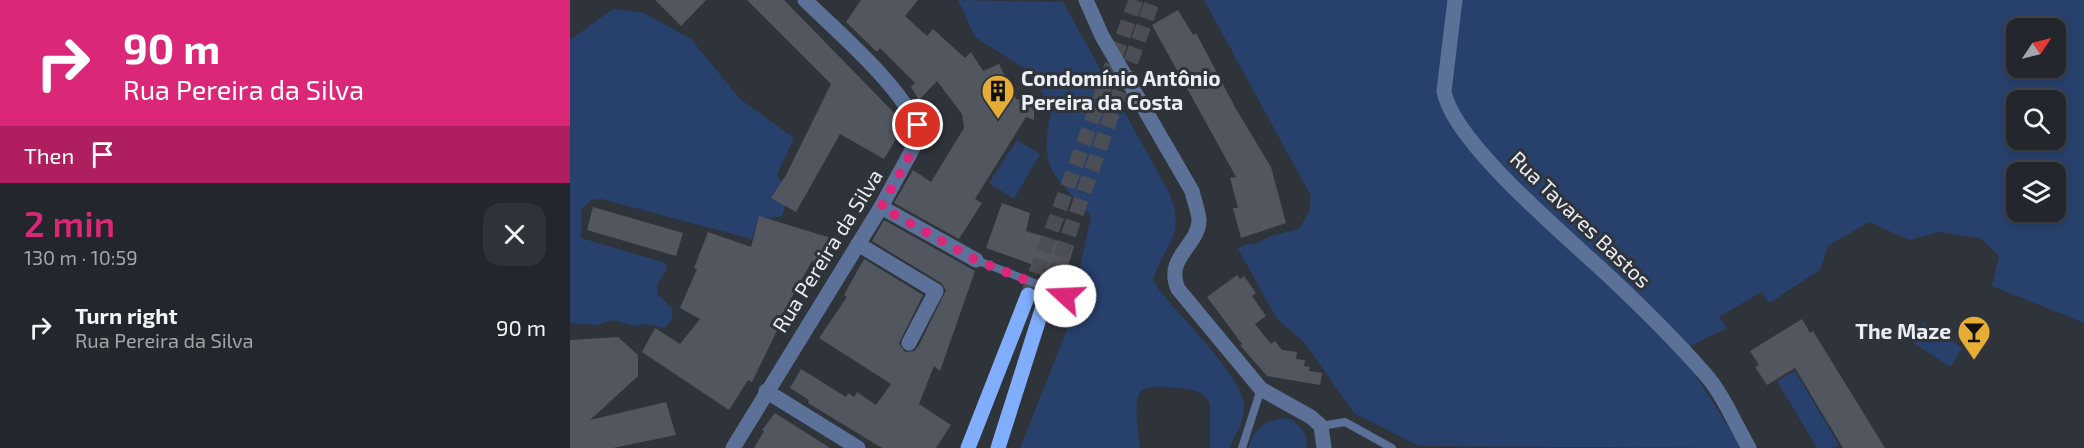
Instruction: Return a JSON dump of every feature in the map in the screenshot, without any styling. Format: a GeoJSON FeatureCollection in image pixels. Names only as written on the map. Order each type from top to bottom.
{"type":"FeatureCollection","features":[{"type":"Feature","properties":{"kind":"main road"},"geometry":{"type":"LineString","coordinates":[[968,448],[1028,295]]}},
{"type":"Feature","properties":{"kind":"main road"},"geometry":{"type":"LineString","coordinates":[[998,448],[1046,300]]}},
{"type":"Feature","properties":{"kind":"street","name":"Rua Pereira da Silva"},"geometry":{"type":"LineString","coordinates":[[733,448],[881,207],[920,137],[912,112],[874,69],[805,0]]}},
{"type":"Feature","properties":{"kind":"street"},"geometry":{"type":"LineString","coordinates":[[1086,0],[1102,36],[1192,191],[1199,220],[1197,228],[1175,266],[1174,281],[1260,389],[1311,417],[1321,426],[1324,448]]}},
{"type":"Feature","properties":{"kind":"street","name":"Rua Tavares Bastos"},"geometry":{"type":"LineString","coordinates":[[1455,0],[1444,91],[1446,106],[1454,120],[1500,174],[1615,281],[1706,375],[1749,448]]}},
{"type":"Feature","properties":{"kind":"street"},"geometry":{"type":"LineString","coordinates":[[881,207],[976,260]]}},
{"type":"Feature","properties":{"kind":"street"},"geometry":{"type":"LineString","coordinates":[[858,244],[936,291],[909,343]]}},
{"type":"Feature","properties":{"kind":"street"},"geometry":{"type":"LineString","coordinates":[[766,391],[858,448]]}},
{"type":"Feature","properties":{"kind":"lane"},"geometry":{"type":"LineString","coordinates":[[976,260],[1065,296]]}},
{"type":"Feature","properties":{"kind":"lane"},"geometry":{"type":"LineString","coordinates":[[1242,448],[1260,389]]}},
{"type":"Feature","properties":{"kind":"lane"},"geometry":{"type":"LineString","coordinates":[[1321,426],[1345,422],[1392,448]]}},
{"type":"Feature","properties":{"kind":"shaded area"},"geometry":{"type":"Polygon","coordinates":[[[958,0],[1063,2],[1169,192],[1176,219],[1175,229],[1153,281],[1221,362],[1242,396],[1244,409],[1242,419],[1229,448],[1210,448],[1210,403],[1202,394],[1191,390],[1150,387],[1141,391],[1137,403],[1140,448],[1020,448],[1066,332],[1091,216],[1066,189],[1051,168],[1047,144],[1052,107],[1028,71],[975,37],[958,0]]]}},
{"type":"Feature","properties":{"kind":"shaded area"},"geometry":{"type":"Polygon","coordinates":[[[1204,0],[2084,0],[2084,323],[1992,286],[1999,256],[1980,238],[1938,232],[1909,240],[1869,222],[1828,246],[1820,270],[1769,303],[1761,292],[1719,317],[1727,328],[1692,345],[1682,354],[1742,448],[1419,446],[1354,413],[1304,342],[1277,319],[1238,249],[1243,245],[1257,243],[1270,236],[1299,229],[1309,212],[1311,196],[1204,0]]]}},
{"type":"Feature","properties":{"kind":"shaded area"},"geometry":{"type":"Polygon","coordinates":[[[613,9],[644,13],[691,39],[740,99],[794,138],[777,175],[789,194],[782,216],[757,221],[752,239],[601,199],[591,200],[582,209],[581,238],[666,263],[667,268],[657,285],[657,294],[673,309],[672,319],[665,328],[646,324],[634,326],[613,320],[596,325],[570,323],[570,40],[613,9]]]}},
{"type":"Feature","properties":{"kind":"shaded area"},"geometry":{"type":"Polygon","coordinates":[[[1017,140],[1040,154],[1014,199],[989,183],[1017,140]]]}},
{"type":"Feature","properties":{"kind":"shaded area"},"geometry":{"type":"Polygon","coordinates":[[[1923,322],[1962,348],[1950,367],[1911,341],[1923,322]]]}},
{"type":"Feature","properties":{"kind":"shaded area"},"geometry":{"type":"Polygon","coordinates":[[[1795,371],[1839,445],[1833,448],[1817,448],[1777,381],[1795,371]]]}},
{"type":"Feature","properties":{"kind":"shaded area"},"geometry":{"type":"Polygon","coordinates":[[[1288,418],[1303,430],[1307,439],[1307,448],[1248,448],[1254,435],[1262,426],[1274,420],[1288,418]]]}},
{"type":"Feature","properties":{"kind":"building"},"geometry":{"type":"Polygon","coordinates":[[[655,0],[706,0],[681,26],[655,0]]]}},
{"type":"Feature","properties":{"kind":"building"},"geometry":{"type":"Polygon","coordinates":[[[747,0],[784,0],[905,124],[884,159],[840,134],[796,212],[771,198],[786,175],[831,84],[747,0]]]}},
{"type":"Feature","properties":{"kind":"building"},"geometry":{"type":"Polygon","coordinates":[[[861,0],[918,0],[905,16],[927,36],[933,29],[965,58],[971,52],[983,71],[999,64],[1016,99],[1034,101],[1034,120],[1026,117],[975,199],[982,203],[959,239],[894,203],[913,170],[931,182],[964,128],[962,114],[937,81],[919,100],[911,87],[915,83],[880,48],[877,52],[846,22],[861,0]]]}},
{"type":"Feature","properties":{"kind":"building"},"geometry":{"type":"Polygon","coordinates":[[[1178,10],[1193,35],[1196,33],[1236,109],[1271,167],[1286,223],[1241,238],[1233,208],[1238,208],[1230,178],[1236,177],[1152,25],[1178,10]]]}},
{"type":"Feature","properties":{"kind":"building"},"geometry":{"type":"Polygon","coordinates":[[[1002,203],[1030,213],[1026,231],[1074,246],[1065,276],[986,248],[1002,203]]]}},
{"type":"Feature","properties":{"kind":"building"},"geometry":{"type":"Polygon","coordinates":[[[593,207],[683,233],[676,256],[587,230],[593,207]]]}},
{"type":"Feature","properties":{"kind":"building"},"geometry":{"type":"Polygon","coordinates":[[[759,216],[831,238],[819,264],[812,261],[790,300],[792,300],[752,382],[748,380],[729,410],[642,352],[655,328],[680,344],[700,319],[680,308],[697,269],[694,268],[708,232],[751,247],[759,216]]]}},
{"type":"Feature","properties":{"kind":"building"},"geometry":{"type":"Polygon","coordinates":[[[884,220],[975,271],[940,371],[934,366],[919,404],[951,425],[936,448],[882,448],[808,403],[809,400],[790,388],[801,369],[846,397],[848,393],[854,397],[857,392],[876,405],[891,384],[819,338],[847,297],[844,295],[864,259],[923,295],[899,343],[905,352],[914,351],[918,347],[946,290],[941,283],[872,241],[884,220]]]}},
{"type":"Feature","properties":{"kind":"building"},"geometry":{"type":"Polygon","coordinates":[[[1237,275],[1240,279],[1244,276],[1256,293],[1252,296],[1266,316],[1255,324],[1271,344],[1275,341],[1282,350],[1297,352],[1296,359],[1305,360],[1304,366],[1310,367],[1309,371],[1322,373],[1320,385],[1267,376],[1240,345],[1242,344],[1207,297],[1237,275]]]}},
{"type":"Feature","properties":{"kind":"building"},"geometry":{"type":"Polygon","coordinates":[[[1802,319],[1810,333],[1813,331],[1885,448],[1843,448],[1795,368],[1767,385],[1755,367],[1759,365],[1750,351],[1802,319]]]}},
{"type":"Feature","properties":{"kind":"building"},"geometry":{"type":"Polygon","coordinates":[[[618,337],[638,355],[638,376],[590,420],[666,402],[676,435],[613,448],[570,448],[570,340],[618,337]]]}},
{"type":"Feature","properties":{"kind":"building"},"geometry":{"type":"Polygon","coordinates":[[[775,413],[830,448],[754,448],[764,431],[762,430],[775,413]]]}},
{"type":"Feature","properties":{"kind":"tunnel"},"geometry":{"type":"LineString","coordinates":[[1028,295],[1136,0]]}},
{"type":"Feature","properties":{"kind":"tunnel"},"geometry":{"type":"LineString","coordinates":[[1045,300],[1153,0]]}},
{"type":"Feature","properties":{"kind":"place","name":"Condomínio Antônio Pereira da Costa"},"geometry":{"type":"Point","coordinates":[998,120]}},
{"type":"Feature","properties":{"kind":"place","name":"The Maze"},"geometry":{"type":"Point","coordinates":[1974,361]}},
{"type":"Feature","properties":{"kind":"route"},"geometry":{"type":"LineString","coordinates":[[918,125],[920,137],[881,207],[1000,272],[1065,296]]}}]}
